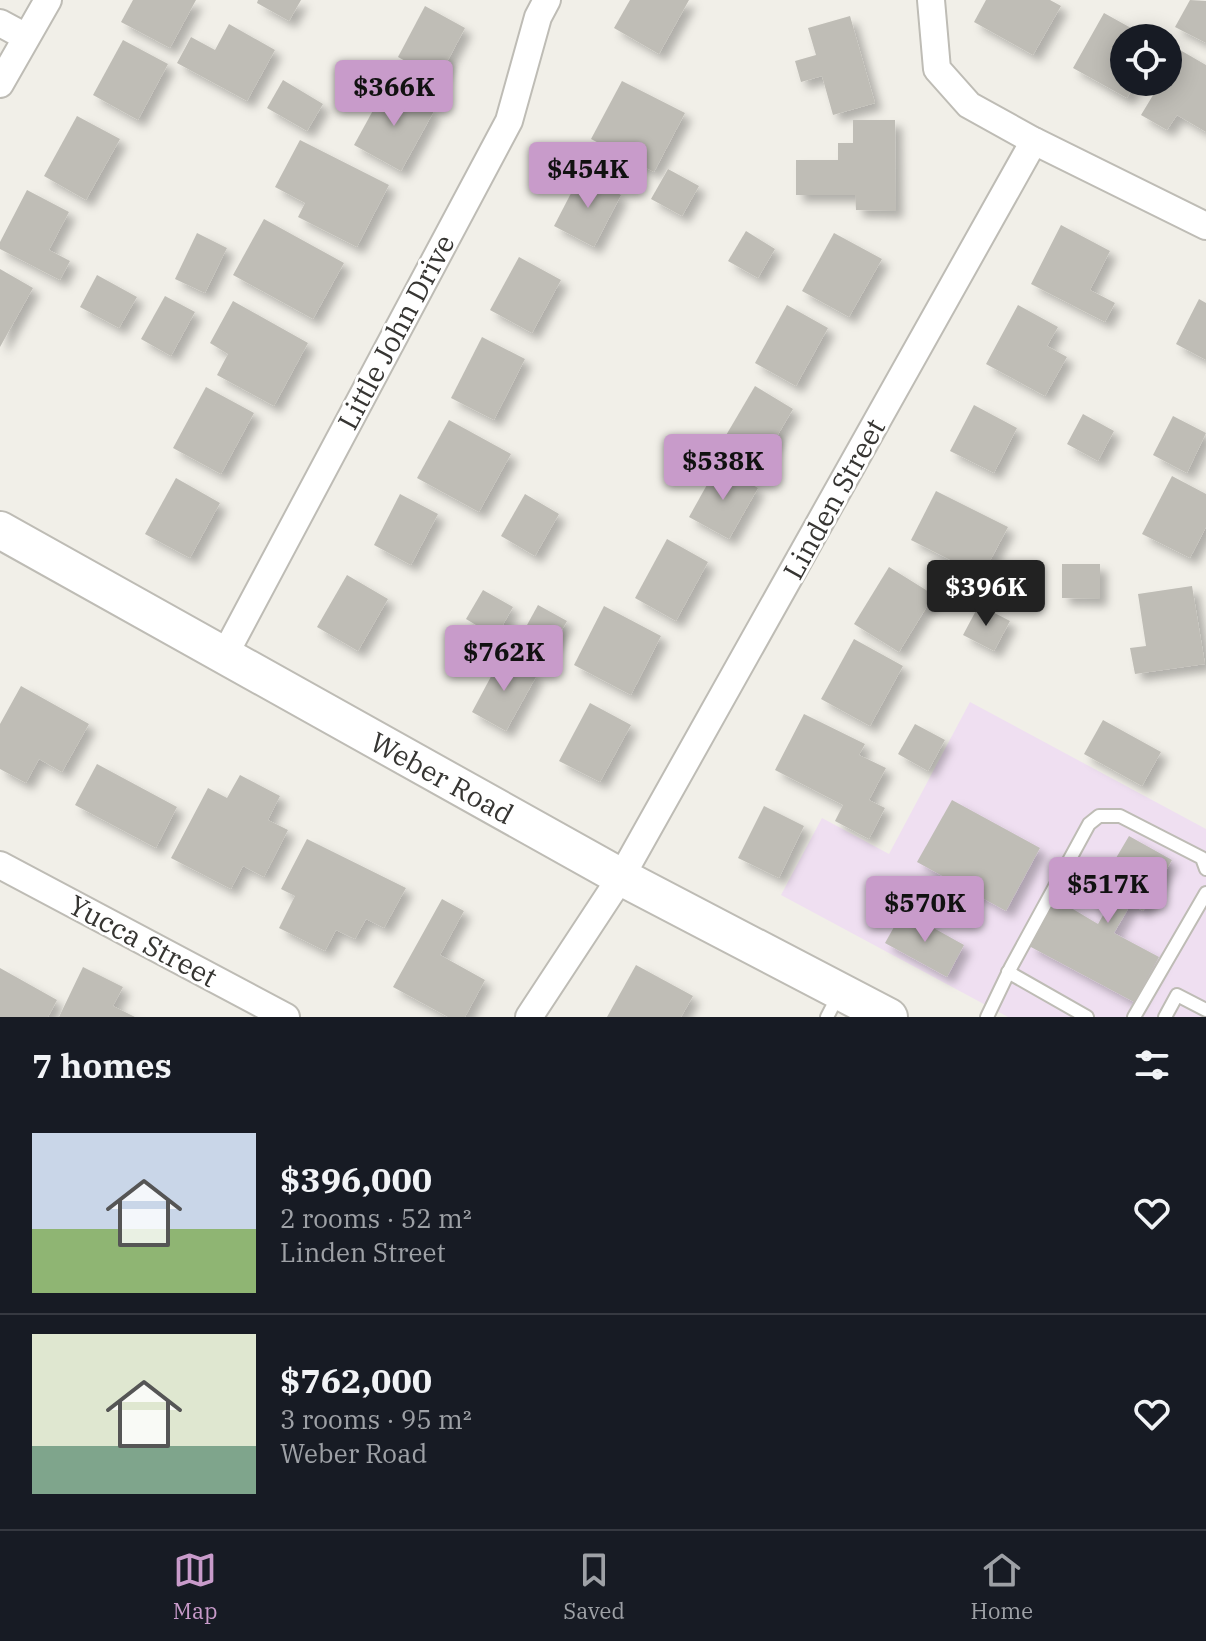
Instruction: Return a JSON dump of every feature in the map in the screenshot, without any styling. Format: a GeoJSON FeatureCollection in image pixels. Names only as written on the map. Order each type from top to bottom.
{"type":"FeatureCollection","features":[{"type":"Feature","properties":{"kind":"main road","name":"Weber Road"},"geometry":{"type":"LineString","coordinates":[[0,530],[621,877],[833,1004],[889,1017]]}},
{"type":"Feature","properties":{"kind":"street"},"geometry":{"type":"LineString","coordinates":[[0,84],[48,0]]}},
{"type":"Feature","properties":{"kind":"street","name":"Little John Drive"},"geometry":{"type":"LineString","coordinates":[[224,656],[509,121],[538,17],[547,0]]}},
{"type":"Feature","properties":{"kind":"street"},"geometry":{"type":"LineString","coordinates":[[931,0],[937,69],[969,105],[1034,141],[1206,226]]}},
{"type":"Feature","properties":{"kind":"street"},"geometry":{"type":"LineString","coordinates":[[0,23],[26,37]]}},
{"type":"Feature","properties":{"kind":"street","name":"Linden Street"},"geometry":{"type":"LineString","coordinates":[[529,1017],[621,877],[1034,141]]}},
{"type":"Feature","properties":{"kind":"street","name":"Yucca Street"},"geometry":{"type":"LineString","coordinates":[[0,865],[286,1017]]}},
{"type":"Feature","properties":{"kind":"lane"},"geometry":{"type":"LineString","coordinates":[[987,1017],[1008,972],[1089,824],[1099,816],[1120,816],[1202,858],[1206,869]]}},
{"type":"Feature","properties":{"kind":"lane"},"geometry":{"type":"LineString","coordinates":[[1134,1017],[1206,893]]}},
{"type":"Feature","properties":{"kind":"lane"},"geometry":{"type":"LineString","coordinates":[[1008,972],[1087,1017]]}},
{"type":"Feature","properties":{"kind":"lane"},"geometry":{"type":"LineString","coordinates":[[1165,1017],[1177,995],[1206,1010]]}},
{"type":"Feature","properties":{"kind":"shaded area"},"geometry":{"type":"Polygon","coordinates":[[[970,702],[1206,829],[1206,1017],[1008,1017],[781,895],[822,818],[889,854],[970,702]]]}},
{"type":"Feature","properties":{"kind":"building"},"geometry":{"type":"Polygon","coordinates":[[[133,0],[196,0],[170,48],[121,22],[133,0]]]}},
{"type":"Feature","properties":{"kind":"building"},"geometry":{"type":"Polygon","coordinates":[[[258,0],[301,0],[289,21],[257,3],[258,0]]]}},
{"type":"Feature","properties":{"kind":"building"},"geometry":{"type":"Polygon","coordinates":[[[630,0],[689,0],[659,54],[614,28],[630,0]]]}},
{"type":"Feature","properties":{"kind":"building"},"geometry":{"type":"Polygon","coordinates":[[[986,0],[1050,0],[1061,6],[1033,55],[974,22],[986,0]]]}},
{"type":"Feature","properties":{"kind":"building"},"geometry":{"type":"Polygon","coordinates":[[[1190,0],[1206,1],[1206,43],[1182,31],[1182,24],[1177,24],[1190,0]]]}},
{"type":"Feature","properties":{"kind":"building"},"geometry":{"type":"Polygon","coordinates":[[[425,6],[465,28],[438,79],[398,57],[425,6]]]}},
{"type":"Feature","properties":{"kind":"building"},"geometry":{"type":"Polygon","coordinates":[[[1104,13],[1124,24],[1110,24],[1110,89],[1073,68],[1104,13]]]}},
{"type":"Feature","properties":{"kind":"building"},"geometry":{"type":"Polygon","coordinates":[[[850,16],[875,103],[833,115],[822,76],[801,82],[795,61],[816,55],[808,28],[850,16]]]}},
{"type":"Feature","properties":{"kind":"building"},"geometry":{"type":"Polygon","coordinates":[[[229,24],[275,50],[247,101],[177,63],[191,37],[215,50],[229,24]]]}},
{"type":"Feature","properties":{"kind":"building"},"geometry":{"type":"Polygon","coordinates":[[[123,40],[168,64],[138,120],[93,95],[123,40]]]}},
{"type":"Feature","properties":{"kind":"building"},"geometry":{"type":"Polygon","coordinates":[[[1182,51],[1206,65],[1206,132],[1177,115],[1167,130],[1141,115],[1153,96],[1182,96],[1182,51]]]}},
{"type":"Feature","properties":{"kind":"building"},"geometry":{"type":"Polygon","coordinates":[[[283,80],[323,104],[307,131],[267,108],[283,80]]]}},
{"type":"Feature","properties":{"kind":"building"},"geometry":{"type":"Polygon","coordinates":[[[622,81],[685,113],[654,172],[591,139],[622,81]]]}},
{"type":"Feature","properties":{"kind":"building"},"geometry":{"type":"Polygon","coordinates":[[[387,85],[434,111],[401,171],[354,145],[387,85]]]}},
{"type":"Feature","properties":{"kind":"building"},"geometry":{"type":"Polygon","coordinates":[[[77,116],[120,139],[86,200],[44,176],[77,116]]]}},
{"type":"Feature","properties":{"kind":"building"},"geometry":{"type":"Polygon","coordinates":[[[853,120],[895,120],[896,211],[856,210],[855,195],[796,195],[796,160],[838,160],[838,143],[853,143],[853,120]]]}},
{"type":"Feature","properties":{"kind":"building"},"geometry":{"type":"Polygon","coordinates":[[[300,140],[389,185],[357,247],[298,217],[305,203],[275,187],[300,140]]]}},
{"type":"Feature","properties":{"kind":"building"},"geometry":{"type":"Polygon","coordinates":[[[668,169],[699,186],[682,216],[651,199],[668,169]]]}},
{"type":"Feature","properties":{"kind":"building"},"geometry":{"type":"Polygon","coordinates":[[[581,174],[621,195],[594,247],[554,226],[581,174]]]}},
{"type":"Feature","properties":{"kind":"building"},"geometry":{"type":"Polygon","coordinates":[[[27,190],[69,212],[49,250],[70,261],[60,280],[0,249],[0,242],[27,190]]]}},
{"type":"Feature","properties":{"kind":"building"},"geometry":{"type":"Polygon","coordinates":[[[264,219],[344,263],[313,319],[233,275],[264,219]]]}},
{"type":"Feature","properties":{"kind":"building"},"geometry":{"type":"Polygon","coordinates":[[[1061,225],[1110,251],[1090,290],[1115,303],[1105,322],[1031,284],[1061,225]]]}},
{"type":"Feature","properties":{"kind":"building"},"geometry":{"type":"Polygon","coordinates":[[[746,231],[775,249],[758,278],[728,261],[746,231]]]}},
{"type":"Feature","properties":{"kind":"building"},"geometry":{"type":"Polygon","coordinates":[[[197,233],[227,248],[205,293],[175,279],[197,233]]]}},
{"type":"Feature","properties":{"kind":"building"},"geometry":{"type":"Polygon","coordinates":[[[834,233],[882,259],[849,317],[802,291],[834,233]]]}},
{"type":"Feature","properties":{"kind":"building"},"geometry":{"type":"Polygon","coordinates":[[[519,257],[561,280],[532,333],[490,310],[519,257]]]}},
{"type":"Feature","properties":{"kind":"building"},"geometry":{"type":"Polygon","coordinates":[[[0,269],[33,288],[0,347],[0,269]]]}},
{"type":"Feature","properties":{"kind":"building"},"geometry":{"type":"Polygon","coordinates":[[[97,275],[137,297],[119,328],[80,307],[97,275]]]}},
{"type":"Feature","properties":{"kind":"building"},"geometry":{"type":"Polygon","coordinates":[[[165,296],[195,312],[171,356],[141,339],[165,296]]]}},
{"type":"Feature","properties":{"kind":"building"},"geometry":{"type":"Polygon","coordinates":[[[1199,299],[1206,303],[1206,360],[1176,344],[1199,299]]]}},
{"type":"Feature","properties":{"kind":"building"},"geometry":{"type":"Polygon","coordinates":[[[233,301],[308,343],[274,406],[217,375],[228,354],[210,343],[233,301]]]}},
{"type":"Feature","properties":{"kind":"building"},"geometry":{"type":"Polygon","coordinates":[[[787,305],[828,328],[796,386],[755,363],[787,305]]]}},
{"type":"Feature","properties":{"kind":"building"},"geometry":{"type":"Polygon","coordinates":[[[1018,305],[1058,327],[1047,346],[1067,357],[1045,396],[986,364],[1018,305]]]}},
{"type":"Feature","properties":{"kind":"building"},"geometry":{"type":"Polygon","coordinates":[[[482,337],[525,359],[494,420],[451,398],[482,337]]]}},
{"type":"Feature","properties":{"kind":"building"},"geometry":{"type":"Polygon","coordinates":[[[755,386],[793,409],[753,477],[715,454],[755,386]]]}},
{"type":"Feature","properties":{"kind":"building"},"geometry":{"type":"Polygon","coordinates":[[[206,387],[254,413],[221,474],[173,448],[206,387]]]}},
{"type":"Feature","properties":{"kind":"building"},"geometry":{"type":"Polygon","coordinates":[[[974,405],[1017,428],[994,473],[950,451],[974,405]]]}},
{"type":"Feature","properties":{"kind":"building"},"geometry":{"type":"Polygon","coordinates":[[[1083,414],[1114,431],[1098,461],[1067,444],[1083,414]]]}},
{"type":"Feature","properties":{"kind":"building"},"geometry":{"type":"Polygon","coordinates":[[[1173,416],[1206,433],[1187,473],[1153,455],[1173,416]]]}},
{"type":"Feature","properties":{"kind":"building"},"geometry":{"type":"Polygon","coordinates":[[[449,420],[511,454],[479,512],[417,478],[449,420]]]}},
{"type":"Feature","properties":{"kind":"building"},"geometry":{"type":"Polygon","coordinates":[[[718,465],[758,488],[729,539],[689,517],[718,465]]]}},
{"type":"Feature","properties":{"kind":"building"},"geometry":{"type":"Polygon","coordinates":[[[1172,476],[1206,494],[1206,527],[1190,558],[1142,534],[1172,476]]]}},
{"type":"Feature","properties":{"kind":"building"},"geometry":{"type":"Polygon","coordinates":[[[176,478],[220,503],[190,558],[145,534],[176,478]]]}},
{"type":"Feature","properties":{"kind":"building"},"geometry":{"type":"Polygon","coordinates":[[[936,491],[1008,527],[982,576],[911,540],[936,491]]]}},
{"type":"Feature","properties":{"kind":"building"},"geometry":{"type":"Polygon","coordinates":[[[400,494],[438,514],[411,565],[374,545],[400,494]]]}},
{"type":"Feature","properties":{"kind":"building"},"geometry":{"type":"Polygon","coordinates":[[[525,494],[559,514],[535,556],[501,536],[525,494]]]}},
{"type":"Feature","properties":{"kind":"building"},"geometry":{"type":"Polygon","coordinates":[[[667,539],[708,562],[676,621],[635,598],[667,539]]]}},
{"type":"Feature","properties":{"kind":"building"},"geometry":{"type":"Polygon","coordinates":[[[1062,564],[1100,564],[1100,599],[1062,598],[1062,564]]]}},
{"type":"Feature","properties":{"kind":"building"},"geometry":{"type":"Polygon","coordinates":[[[889,567],[934,595],[899,652],[854,624],[889,567]]]}},
{"type":"Feature","properties":{"kind":"building"},"geometry":{"type":"Polygon","coordinates":[[[347,575],[388,599],[358,651],[317,627],[347,575]]]}},
{"type":"Feature","properties":{"kind":"building"},"geometry":{"type":"Polygon","coordinates":[[[1192,586],[1205,664],[1135,674],[1130,648],[1146,646],[1138,594],[1192,586]]]}},
{"type":"Feature","properties":{"kind":"building"},"geometry":{"type":"Polygon","coordinates":[[[483,590],[513,607],[496,637],[466,619],[483,590]]]}},
{"type":"Feature","properties":{"kind":"building"},"geometry":{"type":"Polygon","coordinates":[[[538,605],[567,621],[545,660],[516,645],[538,605]]]}},
{"type":"Feature","properties":{"kind":"building"},"geometry":{"type":"Polygon","coordinates":[[[979,605],[1010,621],[994,651],[963,635],[979,605]]]}},
{"type":"Feature","properties":{"kind":"building"},"geometry":{"type":"Polygon","coordinates":[[[604,606],[661,636],[631,695],[574,665],[604,606]]]}},
{"type":"Feature","properties":{"kind":"building"},"geometry":{"type":"Polygon","coordinates":[[[854,639],[903,666],[870,726],[821,699],[854,639]]]}},
{"type":"Feature","properties":{"kind":"building"},"geometry":{"type":"Polygon","coordinates":[[[502,656],[537,675],[506,731],[472,712],[502,656]]]}},
{"type":"Feature","properties":{"kind":"building"},"geometry":{"type":"Polygon","coordinates":[[[21,686],[89,724],[62,772],[39,759],[26,783],[0,769],[0,724],[21,686]]]}},
{"type":"Feature","properties":{"kind":"building"},"geometry":{"type":"Polygon","coordinates":[[[590,703],[631,725],[600,782],[559,761],[590,703]]]}},
{"type":"Feature","properties":{"kind":"building"},"geometry":{"type":"Polygon","coordinates":[[[804,714],[865,744],[859,755],[886,768],[869,800],[885,808],[869,839],[835,821],[843,805],[775,770],[804,714]]]}},
{"type":"Feature","properties":{"kind":"building"},"geometry":{"type":"Polygon","coordinates":[[[1103,720],[1161,752],[1142,786],[1084,754],[1103,720]]]}},
{"type":"Feature","properties":{"kind":"building"},"geometry":{"type":"Polygon","coordinates":[[[915,724],[945,740],[928,771],[898,754],[915,724]]]}},
{"type":"Feature","properties":{"kind":"building"},"geometry":{"type":"Polygon","coordinates":[[[97,764],[177,807],[156,848],[75,805],[97,764]]]}},
{"type":"Feature","properties":{"kind":"building"},"geometry":{"type":"Polygon","coordinates":[[[240,775],[280,796],[268,820],[288,830],[264,877],[243,866],[231,889],[171,858],[208,788],[227,798],[240,775]]]}},
{"type":"Feature","properties":{"kind":"building"},"geometry":{"type":"Polygon","coordinates":[[[952,800],[1040,848],[1006,911],[917,862],[952,800]]]}},
{"type":"Feature","properties":{"kind":"building"},"geometry":{"type":"Polygon","coordinates":[[[764,806],[804,826],[779,878],[738,858],[764,806]]]}},
{"type":"Feature","properties":{"kind":"building"},"geometry":{"type":"Polygon","coordinates":[[[1129,836],[1172,860],[1143,911],[1131,904],[1114,933],[1159,957],[1134,1002],[1029,946],[1056,899],[1098,924],[1114,896],[1099,887],[1129,836]]]}},
{"type":"Feature","properties":{"kind":"building"},"geometry":{"type":"Polygon","coordinates":[[[307,839],[406,888],[384,928],[366,919],[355,939],[336,930],[325,951],[279,928],[295,896],[281,889],[307,839]]]}},
{"type":"Feature","properties":{"kind":"building"},"geometry":{"type":"Polygon","coordinates":[[[442,899],[464,911],[440,955],[485,980],[465,1017],[448,1017],[393,987],[442,899]]]}},
{"type":"Feature","properties":{"kind":"building"},"geometry":{"type":"Polygon","coordinates":[[[903,911],[964,945],[947,977],[885,943],[903,911]]]}},
{"type":"Feature","properties":{"kind":"building"},"geometry":{"type":"Polygon","coordinates":[[[636,965],[693,996],[681,1017],[607,1017],[636,965]]]}},
{"type":"Feature","properties":{"kind":"building"},"geometry":{"type":"Polygon","coordinates":[[[83,967],[123,987],[113,1006],[135,1017],[59,1017],[83,967]]]}},
{"type":"Feature","properties":{"kind":"building"},"geometry":{"type":"Polygon","coordinates":[[[0,968],[57,1000],[48,1017],[0,1017],[0,968]]]}}]}
